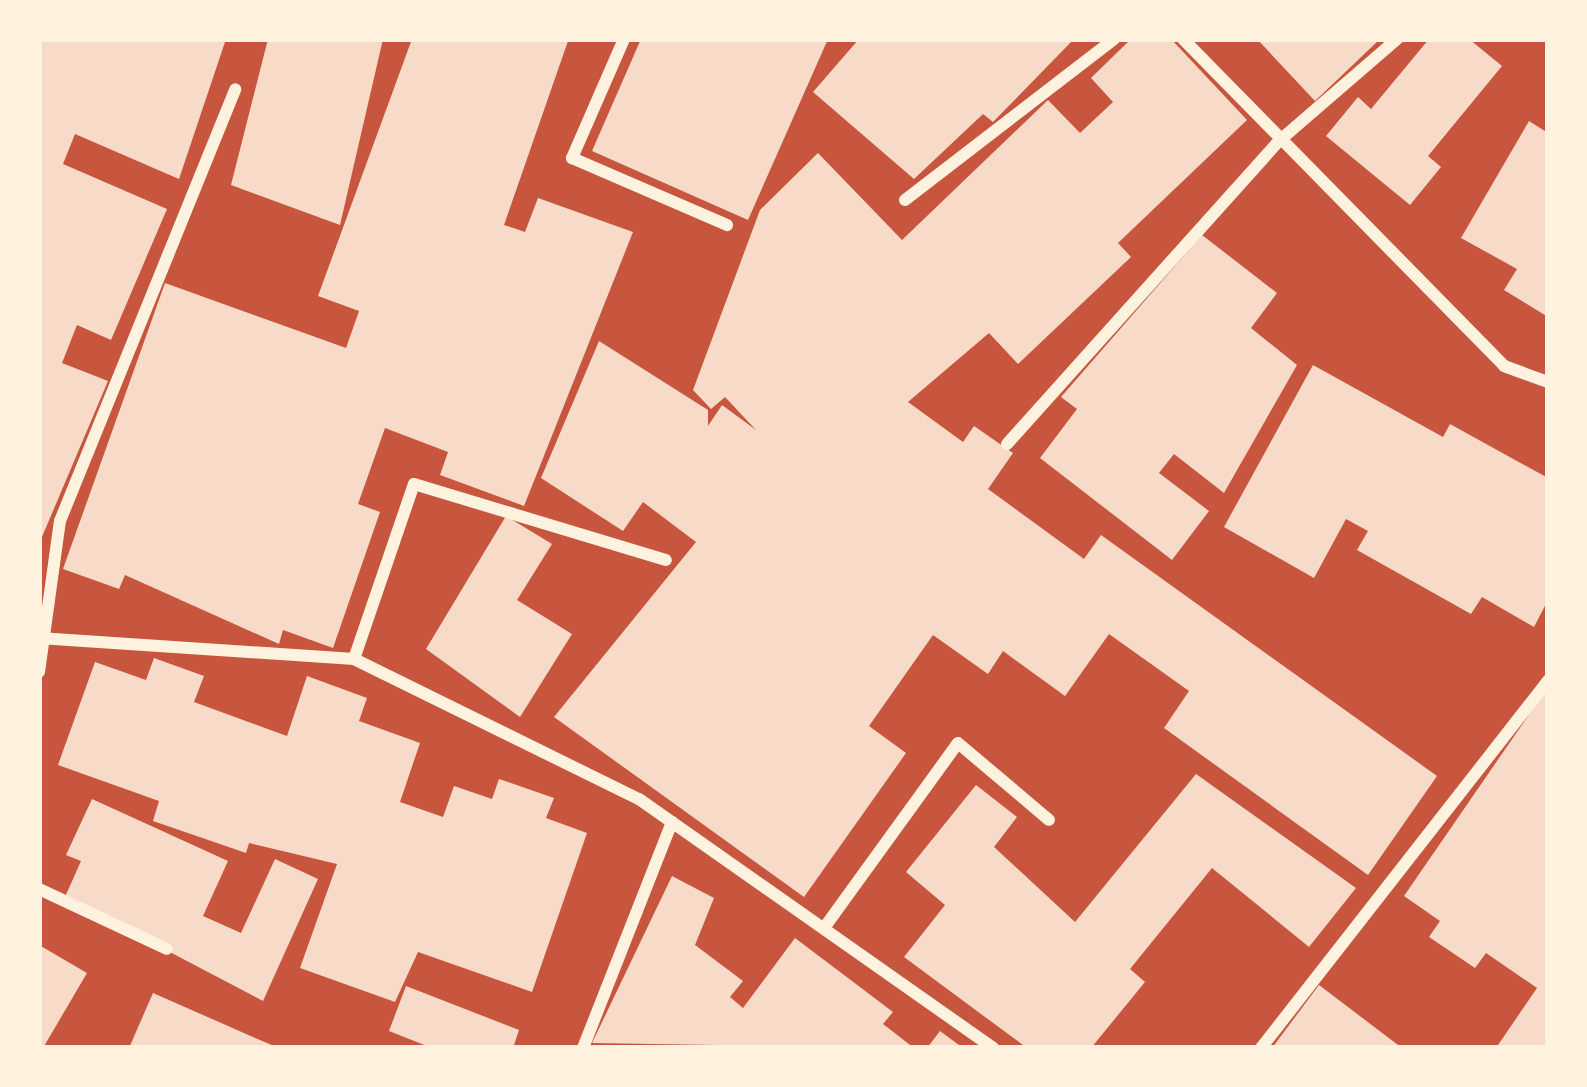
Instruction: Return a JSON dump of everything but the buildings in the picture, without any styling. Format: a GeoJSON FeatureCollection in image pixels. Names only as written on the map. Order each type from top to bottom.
{"type":"FeatureCollection","features":[{"type":"Feature","properties":{"kind":"street"},"geometry":{"type":"LineString","coordinates":[[624,39],[572,158],[727,225]]}},
{"type":"Feature","properties":{"kind":"street"},"geometry":{"type":"LineString","coordinates":[[905,200],[1114,39]]}},
{"type":"Feature","properties":{"kind":"street"},"geometry":{"type":"LineString","coordinates":[[1183,39],[1504,366],[1548,382]]}},
{"type":"Feature","properties":{"kind":"street"},"geometry":{"type":"LineString","coordinates":[[1007,444],[1279,141],[1397,39]]}},
{"type":"Feature","properties":{"kind":"street"},"geometry":{"type":"LineString","coordinates":[[39,672],[60,521],[235,88]]}},
{"type":"Feature","properties":{"kind":"street"},"geometry":{"type":"LineString","coordinates":[[354,658],[414,484],[666,560]]}},
{"type":"Feature","properties":{"kind":"street"},"geometry":{"type":"LineString","coordinates":[[44,642],[354,658],[672,821],[993,1048]]}},
{"type":"Feature","properties":{"kind":"street"},"geometry":{"type":"LineString","coordinates":[[1261,1048],[1548,680]]}},
{"type":"Feature","properties":{"kind":"street"},"geometry":{"type":"LineString","coordinates":[[824,928],[958,743],[1049,820]]}},
{"type":"Feature","properties":{"kind":"street"},"geometry":{"type":"LineString","coordinates":[[584,1048],[672,821]]}},
{"type":"Feature","properties":{"kind":"street"},"geometry":{"type":"LineString","coordinates":[[39,889],[167,949]]}}]}
